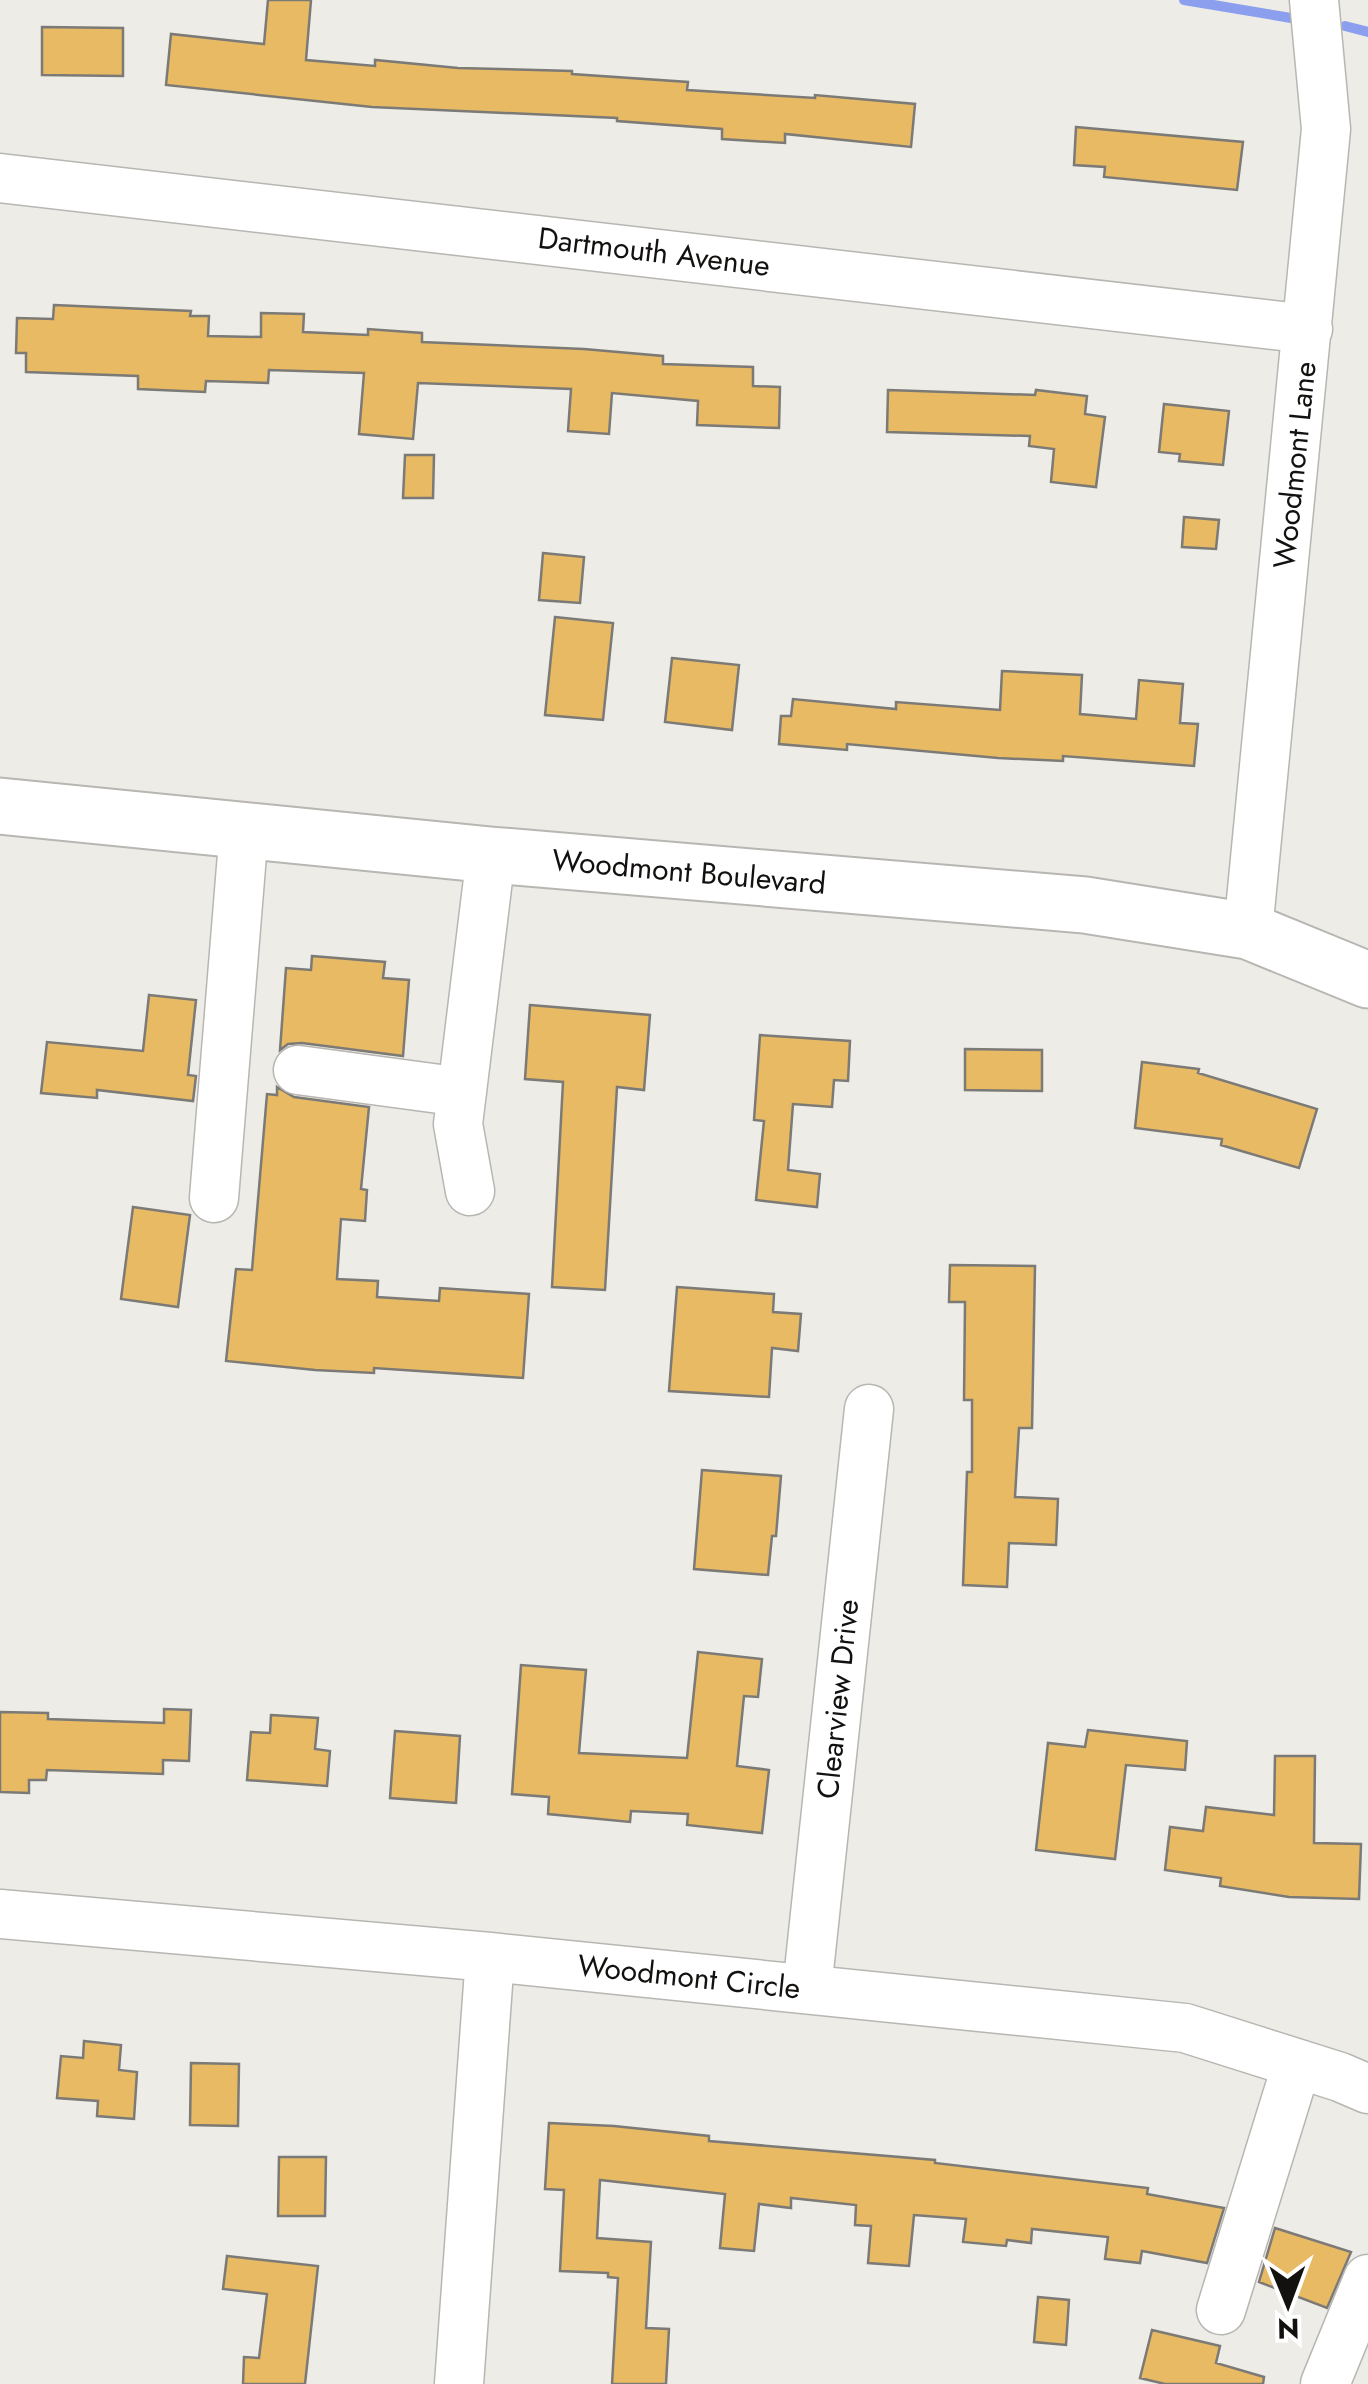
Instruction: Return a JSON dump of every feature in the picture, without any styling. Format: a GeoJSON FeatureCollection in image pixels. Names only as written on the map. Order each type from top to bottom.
{"type":"FeatureCollection","features":[{"type":"Feature","properties":{"kind":"main road","name":"Woodmont Boulevard"},"geometry":{"type":"LineString","coordinates":[[0,806],[491,855],[1085,905],[1248,931],[1368,980]]}},
{"type":"Feature","properties":{"kind":"street","name":"Woodmont Lane"},"geometry":{"type":"LineString","coordinates":[[1248,931],[1326,128],[1314,0]]}},
{"type":"Feature","properties":{"kind":"street","name":"Dartmouth Avenue"},"geometry":{"type":"LineString","coordinates":[[0,178],[1308,329]]}},
{"type":"Feature","properties":{"kind":"street"},"geometry":{"type":"LineString","coordinates":[[214,1198],[244,830]]}},
{"type":"Feature","properties":{"kind":"street"},"geometry":{"type":"LineString","coordinates":[[470,1191],[458,1124],[491,855]]}},
{"type":"Feature","properties":{"kind":"street"},"geometry":{"type":"LineString","coordinates":[[298,1070],[462,1092]]}},
{"type":"Feature","properties":{"kind":"street","name":"Clearview Drive"},"geometry":{"type":"LineString","coordinates":[[806,1990],[869,1409]]}},
{"type":"Feature","properties":{"kind":"street","name":"Woodmont Circle"},"geometry":{"type":"LineString","coordinates":[[0,1914],[490,1957],[1185,2028],[1368,2089]]}},
{"type":"Feature","properties":{"kind":"street"},"geometry":{"type":"LineString","coordinates":[[459,2384],[490,1957]]}},
{"type":"Feature","properties":{"kind":"street"},"geometry":{"type":"LineString","coordinates":[[1221,2310],[1296,2064]]}},
{"type":"Feature","properties":{"kind":"street"},"geometry":{"type":"LineString","coordinates":[[1326,2384],[1368,2280]]}},
{"type":"Feature","properties":{"kind":"building"},"geometry":{"type":"Polygon","coordinates":[[[268,0],[311,0],[306,60],[375,66],[375,60],[458,68],[572,71],[688,82],[687,90],[915,104],[911,147],[785,134],[785,143],[722,139],[722,129],[617,118],[372,107],[166,85],[171,34],[264,44],[268,0]]]}},
{"type":"Feature","properties":{"kind":"building"},"geometry":{"type":"Polygon","coordinates":[[[42,27],[123,28],[123,76],[42,75],[42,27]]]}},
{"type":"Feature","properties":{"kind":"building"},"geometry":{"type":"Polygon","coordinates":[[[1076,127],[1243,142],[1237,190],[1104,177],[1105,167],[1074,165],[1076,127]]]}},
{"type":"Feature","properties":{"kind":"building"},"geometry":{"type":"Polygon","coordinates":[[[54,305],[191,311],[190,316],[209,316],[208,336],[261,337],[261,313],[304,314],[303,332],[368,335],[368,329],[422,333],[422,342],[584,349],[663,356],[663,364],[753,367],[753,386],[780,387],[779,428],[697,425],[698,401],[612,393],[609,434],[568,431],[571,389],[418,383],[413,439],[359,434],[364,373],[269,370],[268,383],[206,381],[205,392],[138,389],[138,376],[26,372],[26,353],[16,353],[17,318],[53,319],[54,305]]]}},
{"type":"Feature","properties":{"kind":"building"},"geometry":{"type":"Polygon","coordinates":[[[888,390],[1035,395],[1036,390],[1087,396],[1085,414],[1105,417],[1096,487],[1051,482],[1054,449],[1029,446],[1030,436],[887,432],[888,390]]]}},
{"type":"Feature","properties":{"kind":"building"},"geometry":{"type":"Polygon","coordinates":[[[1164,404],[1229,411],[1223,465],[1179,461],[1180,454],[1159,452],[1164,404]]]}},
{"type":"Feature","properties":{"kind":"building"},"geometry":{"type":"Polygon","coordinates":[[[405,455],[434,455],[433,498],[403,498],[405,455]]]}},
{"type":"Feature","properties":{"kind":"building"},"geometry":{"type":"Polygon","coordinates":[[[1184,517],[1219,520],[1216,549],[1182,547],[1184,517]]]}},
{"type":"Feature","properties":{"kind":"building"},"geometry":{"type":"Polygon","coordinates":[[[543,553],[584,557],[580,603],[539,600],[543,553]]]}},
{"type":"Feature","properties":{"kind":"building"},"geometry":{"type":"Polygon","coordinates":[[[555,617],[613,623],[603,720],[545,715],[555,617]]]}},
{"type":"Feature","properties":{"kind":"building"},"geometry":{"type":"Polygon","coordinates":[[[672,658],[739,665],[732,730],[665,722],[672,658]]]}},
{"type":"Feature","properties":{"kind":"building"},"geometry":{"type":"Polygon","coordinates":[[[1002,671],[1082,675],[1080,714],[1136,719],[1139,680],[1183,684],[1180,723],[1198,724],[1194,766],[1063,756],[1063,761],[998,758],[847,744],[847,750],[779,744],[781,716],[791,716],[793,699],[896,709],[896,702],[1000,710],[1002,671]]]}},
{"type":"Feature","properties":{"kind":"building"},"geometry":{"type":"Polygon","coordinates":[[[312,956],[385,962],[383,978],[409,980],[403,1056],[302,1043],[288,1044],[280,1050],[286,968],[311,970],[312,956]]]}},
{"type":"Feature","properties":{"kind":"building"},"geometry":{"type":"Polygon","coordinates":[[[149,995],[196,1000],[188,1075],[196,1076],[193,1101],[97,1090],[97,1098],[41,1093],[47,1042],[143,1051],[149,995]]]}},
{"type":"Feature","properties":{"kind":"building"},"geometry":{"type":"Polygon","coordinates":[[[530,1005],[650,1015],[644,1090],[617,1087],[605,1290],[552,1287],[563,1082],[525,1079],[530,1005]]]}},
{"type":"Feature","properties":{"kind":"building"},"geometry":{"type":"Polygon","coordinates":[[[760,1035],[850,1041],[848,1081],[834,1080],[832,1107],[793,1104],[788,1170],[820,1174],[817,1207],[756,1200],[764,1121],[754,1120],[760,1035]]]}},
{"type":"Feature","properties":{"kind":"building"},"geometry":{"type":"Polygon","coordinates":[[[965,1049],[1042,1050],[1042,1091],[965,1090],[965,1049]]]}},
{"type":"Feature","properties":{"kind":"building"},"geometry":{"type":"Polygon","coordinates":[[[1142,1062],[1199,1069],[1198,1073],[1317,1109],[1299,1168],[1221,1145],[1222,1139],[1135,1128],[1142,1062]]]}},
{"type":"Feature","properties":{"kind":"building"},"geometry":{"type":"Polygon","coordinates":[[[277,1087],[294,1097],[369,1107],[361,1189],[367,1190],[365,1221],[341,1219],[337,1279],[378,1281],[377,1297],[439,1301],[440,1288],[529,1294],[523,1378],[374,1368],[374,1373],[315,1370],[226,1361],[236,1269],[252,1270],[267,1094],[277,1095],[277,1087]]]}},
{"type":"Feature","properties":{"kind":"building"},"geometry":{"type":"Polygon","coordinates":[[[133,1207],[190,1215],[178,1307],[121,1299],[133,1207]]]}},
{"type":"Feature","properties":{"kind":"building"},"geometry":{"type":"Polygon","coordinates":[[[950,1265],[1035,1266],[1032,1428],[1019,1428],[1015,1497],[1058,1499],[1056,1545],[1009,1543],[1007,1587],[963,1585],[967,1472],[972,1472],[972,1400],[964,1400],[965,1302],[949,1302],[950,1265]]]}},
{"type":"Feature","properties":{"kind":"building"},"geometry":{"type":"Polygon","coordinates":[[[677,1287],[774,1294],[773,1312],[801,1314],[798,1351],[772,1348],[769,1397],[669,1391],[677,1287]]]}},
{"type":"Feature","properties":{"kind":"building"},"geometry":{"type":"Polygon","coordinates":[[[702,1470],[781,1476],[768,1575],[694,1569],[702,1470]]]}},
{"type":"Feature","properties":{"kind":"building"},"geometry":{"type":"Polygon","coordinates":[[[698,1652],[762,1659],[758,1697],[744,1696],[737,1766],[769,1770],[762,1833],[687,1825],[688,1814],[631,1811],[630,1822],[548,1814],[549,1797],[512,1794],[521,1665],[586,1670],[579,1753],[687,1758],[698,1652]]]}},
{"type":"Feature","properties":{"kind":"building"},"geometry":{"type":"Polygon","coordinates":[[[164,1709],[191,1710],[189,1761],[163,1760],[163,1774],[47,1770],[46,1780],[29,1780],[29,1793],[0,1792],[0,1712],[48,1713],[48,1719],[164,1723],[164,1709]]]}},
{"type":"Feature","properties":{"kind":"building"},"geometry":{"type":"Polygon","coordinates":[[[271,1715],[318,1718],[315,1749],[330,1751],[327,1786],[247,1780],[251,1732],[270,1733],[271,1715]]]}},
{"type":"Feature","properties":{"kind":"building"},"geometry":{"type":"Polygon","coordinates":[[[1088,1730],[1187,1741],[1185,1770],[1126,1765],[1115,1859],[1036,1850],[1048,1743],[1085,1747],[1088,1730]]]}},
{"type":"Feature","properties":{"kind":"building"},"geometry":{"type":"Polygon","coordinates":[[[395,1731],[460,1736],[456,1803],[390,1798],[395,1731]]]}},
{"type":"Feature","properties":{"kind":"building"},"geometry":{"type":"Polygon","coordinates":[[[1275,1756],[1315,1756],[1314,1843],[1361,1844],[1359,1899],[1289,1897],[1220,1886],[1221,1878],[1165,1870],[1170,1827],[1203,1831],[1206,1807],[1274,1815],[1275,1756]]]}},
{"type":"Feature","properties":{"kind":"building"},"geometry":{"type":"Polygon","coordinates":[[[84,2041],[121,2045],[119,2070],[137,2072],[134,2119],[97,2116],[98,2101],[57,2098],[61,2056],[83,2058],[84,2041]]]}},
{"type":"Feature","properties":{"kind":"building"},"geometry":{"type":"Polygon","coordinates":[[[191,2063],[239,2064],[238,2126],[190,2125],[191,2063]]]}},
{"type":"Feature","properties":{"kind":"building"},"geometry":{"type":"Polygon","coordinates":[[[549,2123],[614,2126],[709,2136],[709,2141],[935,2160],[1148,2188],[1147,2194],[1224,2208],[1207,2263],[1142,2251],[1140,2263],[1105,2259],[1108,2237],[1032,2229],[1031,2243],[1007,2240],[1006,2246],[963,2242],[966,2219],[914,2215],[909,2266],[868,2263],[871,2226],[855,2225],[856,2205],[791,2198],[791,2208],[759,2204],[754,2251],[720,2248],[725,2194],[600,2180],[597,2238],[651,2242],[646,2328],[669,2329],[666,2384],[612,2384],[618,2278],[608,2277],[608,2273],[560,2271],[564,2190],[545,2189],[549,2123]]]}},
{"type":"Feature","properties":{"kind":"building"},"geometry":{"type":"Polygon","coordinates":[[[279,2157],[326,2157],[325,2216],[278,2216],[279,2157]]]}},
{"type":"Feature","properties":{"kind":"building"},"geometry":{"type":"Polygon","coordinates":[[[1275,2228],[1351,2252],[1327,2308],[1259,2282],[1275,2228]]]}},
{"type":"Feature","properties":{"kind":"building"},"geometry":{"type":"Polygon","coordinates":[[[227,2256],[318,2266],[305,2384],[243,2384],[244,2357],[259,2358],[267,2294],[223,2289],[227,2256]]]}},
{"type":"Feature","properties":{"kind":"building"},"geometry":{"type":"Polygon","coordinates":[[[1038,2297],[1069,2300],[1066,2345],[1034,2342],[1038,2297]]]}},
{"type":"Feature","properties":{"kind":"building"},"geometry":{"type":"Polygon","coordinates":[[[1152,2330],[1220,2346],[1216,2363],[1264,2377],[1263,2384],[1165,2384],[1140,2378],[1152,2330]]]}},
{"type":"Feature","properties":{"kind":"waterway"},"geometry":{"type":"LineString","coordinates":[[1184,0],[1291,18]]}},
{"type":"Feature","properties":{"kind":"waterway"},"geometry":{"type":"LineString","coordinates":[[1345,26],[1368,32]]}}]}
